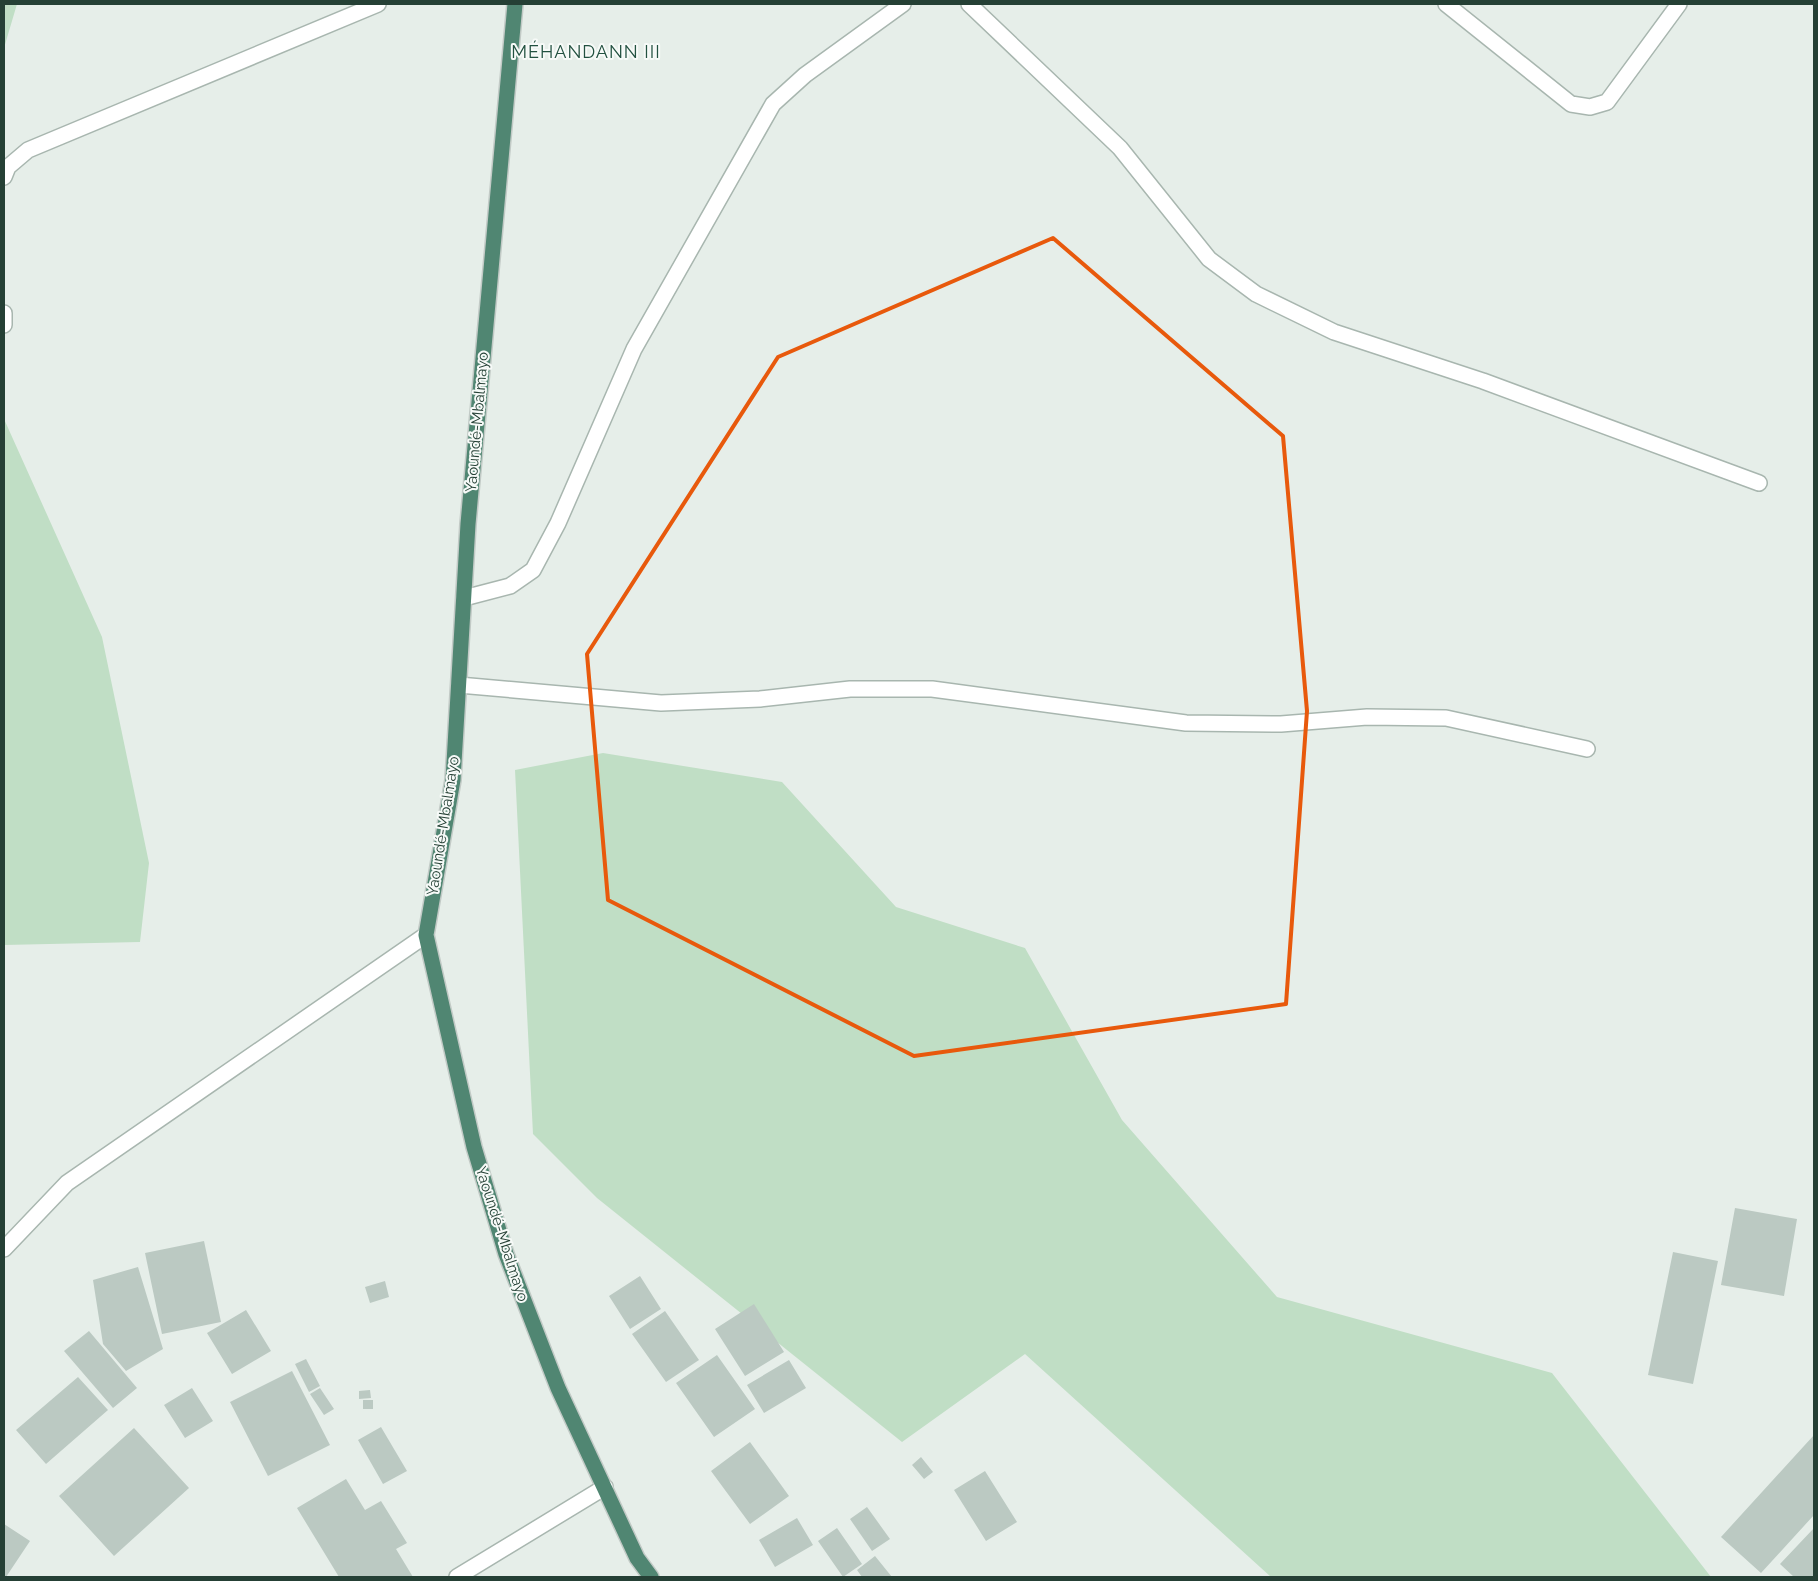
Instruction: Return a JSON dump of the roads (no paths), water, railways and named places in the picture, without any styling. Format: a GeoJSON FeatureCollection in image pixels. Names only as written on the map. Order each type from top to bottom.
{"type":"FeatureCollection","features":[{"type":"Feature","properties":{"kind":"highway","name":"Yaoundé-Mbalmayo"},"geometry":{"type":"LineString","coordinates":[[515,4],[468,524],[453,780],[426,935],[474,1147],[506,1254],[558,1388],[637,1558],[652,1577]]}},
{"type":"Feature","properties":{"kind":"street"},"geometry":{"type":"LineString","coordinates":[[4,177],[8,168],[28,150],[378,4]]}},
{"type":"Feature","properties":{"kind":"street"},"geometry":{"type":"LineString","coordinates":[[464,598],[510,586],[532,570],[558,523],[634,348],[773,104],[805,74],[903,4]]}},
{"type":"Feature","properties":{"kind":"street"},"geometry":{"type":"LineString","coordinates":[[969,4],[1120,148],[1209,259],[1256,294],[1334,332],[1483,381],[1759,483]]}},
{"type":"Feature","properties":{"kind":"street"},"geometry":{"type":"LineString","coordinates":[[1446,4],[1571,104],[1590,107],[1607,102],[1679,4]]}},
{"type":"Feature","properties":{"kind":"street"},"geometry":{"type":"LineString","coordinates":[[4,314],[4,325]]}},
{"type":"Feature","properties":{"kind":"street"},"geometry":{"type":"LineString","coordinates":[[459,685],[662,703],[760,699],[850,689],[932,689],[1186,723],[1281,724],[1366,717],[1446,718],[1587,749]]}},
{"type":"Feature","properties":{"kind":"street"},"geometry":{"type":"LineString","coordinates":[[4,1249],[67,1183],[426,935]]}},
{"type":"Feature","properties":{"kind":"street"},"geometry":{"type":"LineString","coordinates":[[457,1577],[605,1487]]}},
{"type":"Feature","properties":{"kind":"district","name":"MÉHANDANN III"},"geometry":{"type":"Point","coordinates":[586,52]}}]}
